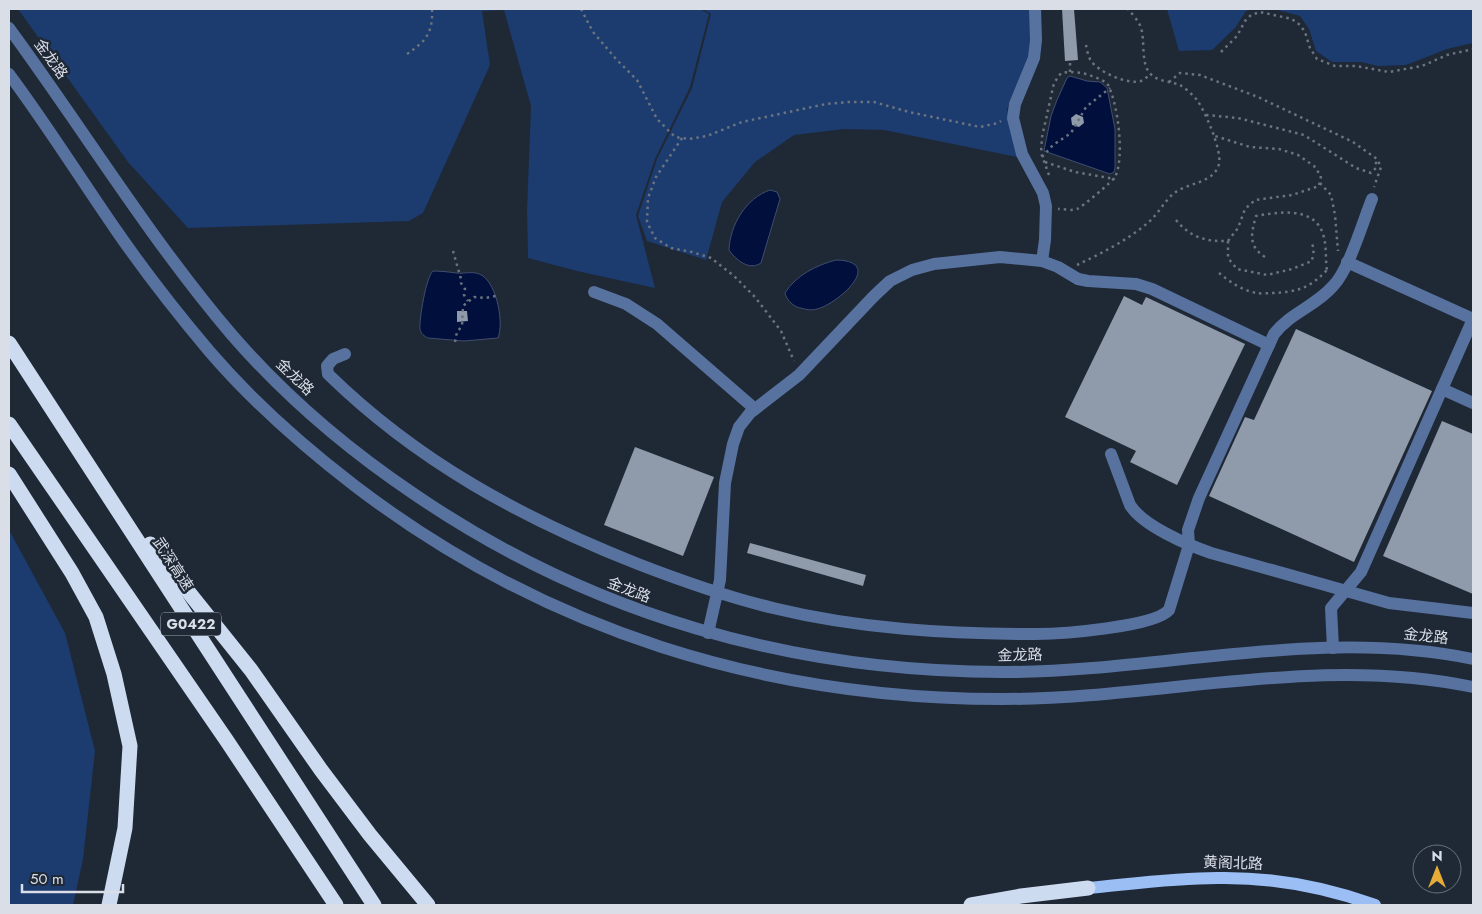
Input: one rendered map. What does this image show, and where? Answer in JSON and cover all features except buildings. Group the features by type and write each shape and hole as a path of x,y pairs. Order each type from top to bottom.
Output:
{"highway":[{"name":"武深高速","path":"9,343 374,905"},
{"name":"G0422","path":"9,424 227,741 336,905"},
{"path":"9,474 72,573 96,617 114,674 130,746 125,828 109,905"},
{"path":"100,483 252,670 321,770 370,835 428,905"},
{"path":"971,905 1021,896 1088,888"}],"main road":[{"name":"黄阁北路","path":"1088,888 1188,878 1247,878 1305,886 1333,892 1375,905"}],"street":[{"path":"1035,9 1036,40 1034,58 1014,104 1013,118 1022,154 1043,193 1046,206 1042,261"},
{"name":"金龙路","path":"9,28 143,219 210,308 262,368 324,426 356,452 396,482 457,523 532,565 613,602 655,617 740,642 828,659 916,669 1031,672 1092,669 1248,652 1333,648 1417,650 1473,659"},
{"path":"9,74 119,235 164,296 213,356 268,413 306,447 408,525 480,568 561,610 656,646 735,669 823,686 915,696 960,698 1094,696 1266,678 1344,675 1415,678 1473,687"},
{"path":"345,354 329,362 327,366 328,374 371,414 440,465 513,509 562,532 664,574 774,608 889,628 1002,634 1083,632 1136,622 1166,613 1169,610 1189,545 1188,530 1199,498 1269,345 1282,323 1315,302 1335,285 1342,259 1372,199"},
{"path":"708,633 718,592 728,461 739,427 755,410 799,375 874,296 890,281 900,275 934,264 979,258 1000,257 1042,261 1088,282 1136,284 1152,289 1269,345"},
{"path":"1333,648 1331,608 1361,572 1473,319 1342,259"},
{"path":"594,292 626,304 657,324 755,410"},
{"path":"1442,389 1473,403"},
{"path":"1111,454 1134,513 1141,519 1189,545 1211,553 1389,603 1473,613"}],"path":[{"path":"407,54 422,44 432,24 432,9"},
{"path":"581,9 593,32 637,80 657,119 674,137 689,139 707,136 742,122 826,104 848,102 874,102 909,112 980,127 998,124 1013,110"},
{"path":"1064,270 1096,256 1129,236 1151,220 1173,194 1182,188 1211,177 1219,164 1218,152 1206,114 1196,99 1181,86 1157,79 1148,71 1141,27 1128,9"},
{"path":"1222,52 1237,36 1245,21 1251,15 1260,12 1292,18 1305,32 1310,48 1317,60 1335,66 1356,66 1389,72 1422,66 1447,55 1473,49"},
{"path":"1086,45 1090,60 1113,76 1134,82 1143,80 1151,74"},
{"path":"1070,63 1070,72"},
{"path":"1051,180 1042,157 1042,137 1054,82 1061,73 1070,72 1096,76 1107,83 1110,88 1118,132 1119,162 1115,178 1077,210 1056,209 1055,202"},
{"path":"1168,82 1180,73 1200,75 1264,100 1353,142 1376,159 1381,167 1372,199"},
{"path":"1042,157 1052,145 1071,133 1086,107 1110,88"},
{"path":"1206,114 1238,118 1304,135 1356,168 1371,173 1376,168 1376,159"},
{"path":"1212,135 1250,147 1279,149 1298,156 1314,166 1321,176 1319,186 1292,195 1255,200 1244,209 1238,228 1228,241 1228,258 1238,269 1267,275 1292,269 1312,261 1314,249 1312,244"},
{"path":"682,138 656,176 648,198 647,222 655,238 671,248 711,258 756,297 781,331 799,375"},
{"path":"1044,161 1075,172 1115,178"},
{"path":"1320,183 1331,195 1336,215 1342,259"},
{"path":"1265,257 1256,251 1252,242 1256,216 1289,212 1301,214 1318,224 1323,234 1327,270"},
{"path":"1176,220 1186,232 1200,238 1214,242 1228,241"},
{"path":"453,251 461,283 465,289 464,295 468,302"},
{"path":"1219,273 1234,284 1257,294 1305,288 1332,267"},
{"path":"455,342 457,332 462,326 463,306 474,297 496,296"}],"shaded area":[{"path":"18,9 700,9 709,14 690,87 655,159 636,215 655,288 528,258 527,210 531,106 504,10 482,11 490,65 423,213 409,221 188,228 128,162"},
{"path":"703,9 1030,9 1029,59 1007,109 1017,157 884,130 844,129 794,135 755,162 722,202 706,260 647,241 638,216 657,159 692,88 711,14"},
{"path":"1167,9 1253,9 1246,11 1235,28 1212,50 1179,51"},
{"path":"1274,9 1473,9 1473,43 1447,49 1406,65 1378,66 1361,62 1332,62 1316,51 1309,29 1300,16"},
{"path":"1070,76 1087,81 1100,82 1107,88 1115,129 1115,168 1114,172 1110,174 1044,151 1051,116 1067,78"},
{"path":"770,190 777,192 780,199 761,263 752,266 747,265 739,261 729,250 732,231 747,206 761,194"},
{"path":"836,260 850,262 857,267 857,275 845,292 826,306 814,310 797,307 790,302 785,293 795,281 814,268"},
{"path":"433,271 476,273 488,281 500,314 498,338 464,341 428,338 423,335 420,329 422,308 428,281"},
{"path":"9,530 65,633 95,751 83,859 73,905 9,905"}]}
